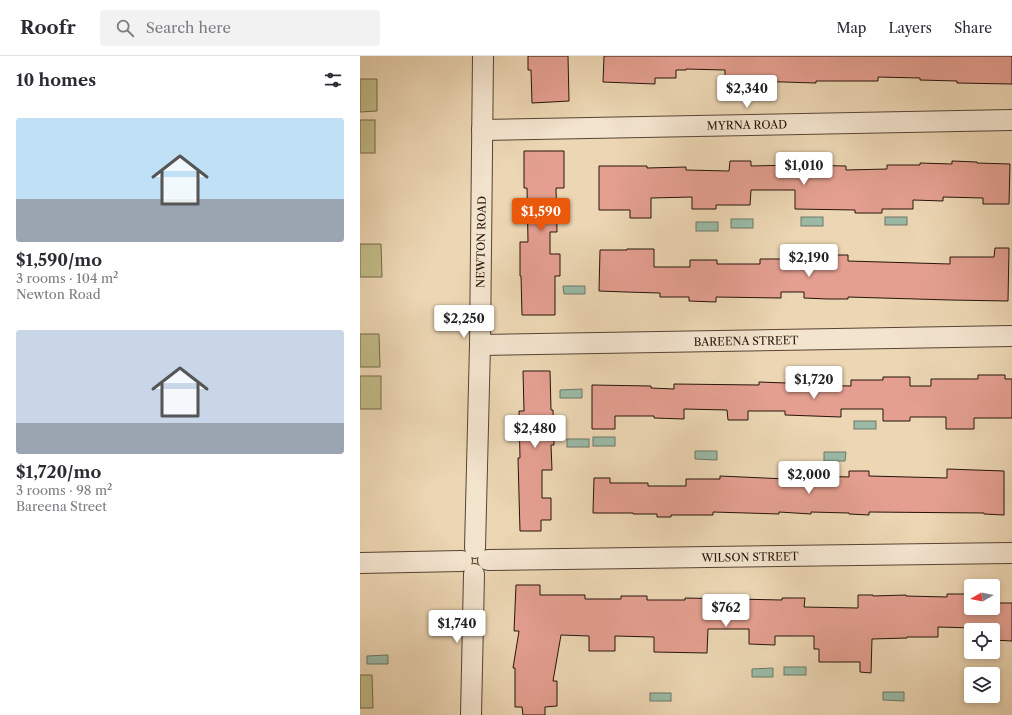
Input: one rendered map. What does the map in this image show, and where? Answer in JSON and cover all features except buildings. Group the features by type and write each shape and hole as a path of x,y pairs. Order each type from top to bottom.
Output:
{"street":[{"name":"NEWTON ROAD","path":"471,715 480,345 483,56"},
{"name":"MYRNA ROAD","path":"482,130 1012,120"},
{"name":"BAREENA STREET","path":"480,345 1012,336"},
{"name":"WILSON STREET","path":"360,563 1012,553"}],"shaded area":[{"path":"360,79 377,79 377,111 360,112"},
{"path":"360,120 375,120 375,153 360,153"},
{"path":"801,217 823,217 823,226 801,226"},
{"path":"885,217 907,217 907,225 885,225"},
{"path":"731,219 753,219 753,228 731,228"},
{"path":"696,222 718,222 718,231 696,231"},
{"path":"360,244 381,244 382,277 360,277"},
{"path":"563,286 585,286 585,294 564,294"},
{"path":"360,334 379,334 380,367 360,367"},
{"path":"360,376 381,376 381,409 360,409"},
{"path":"582,389 582,398 560,398 560,390"},
{"path":"854,421 876,421 876,429 854,429"},
{"path":"593,437 615,437 615,446 593,446"},
{"path":"567,439 589,439 589,447 567,447"},
{"path":"695,451 717,451 717,460 695,459"},
{"path":"824,452 846,452 845,461 824,461"},
{"path":"388,655 388,664 367,664 367,656"},
{"path":"784,667 806,667 806,675 784,675"},
{"path":"773,668 773,677 752,677 752,669"},
{"path":"360,675 372,675 373,708 360,708"},
{"path":"883,692 904,692 904,701 883,700"},
{"path":"650,693 671,693 671,701 650,701"}]}
